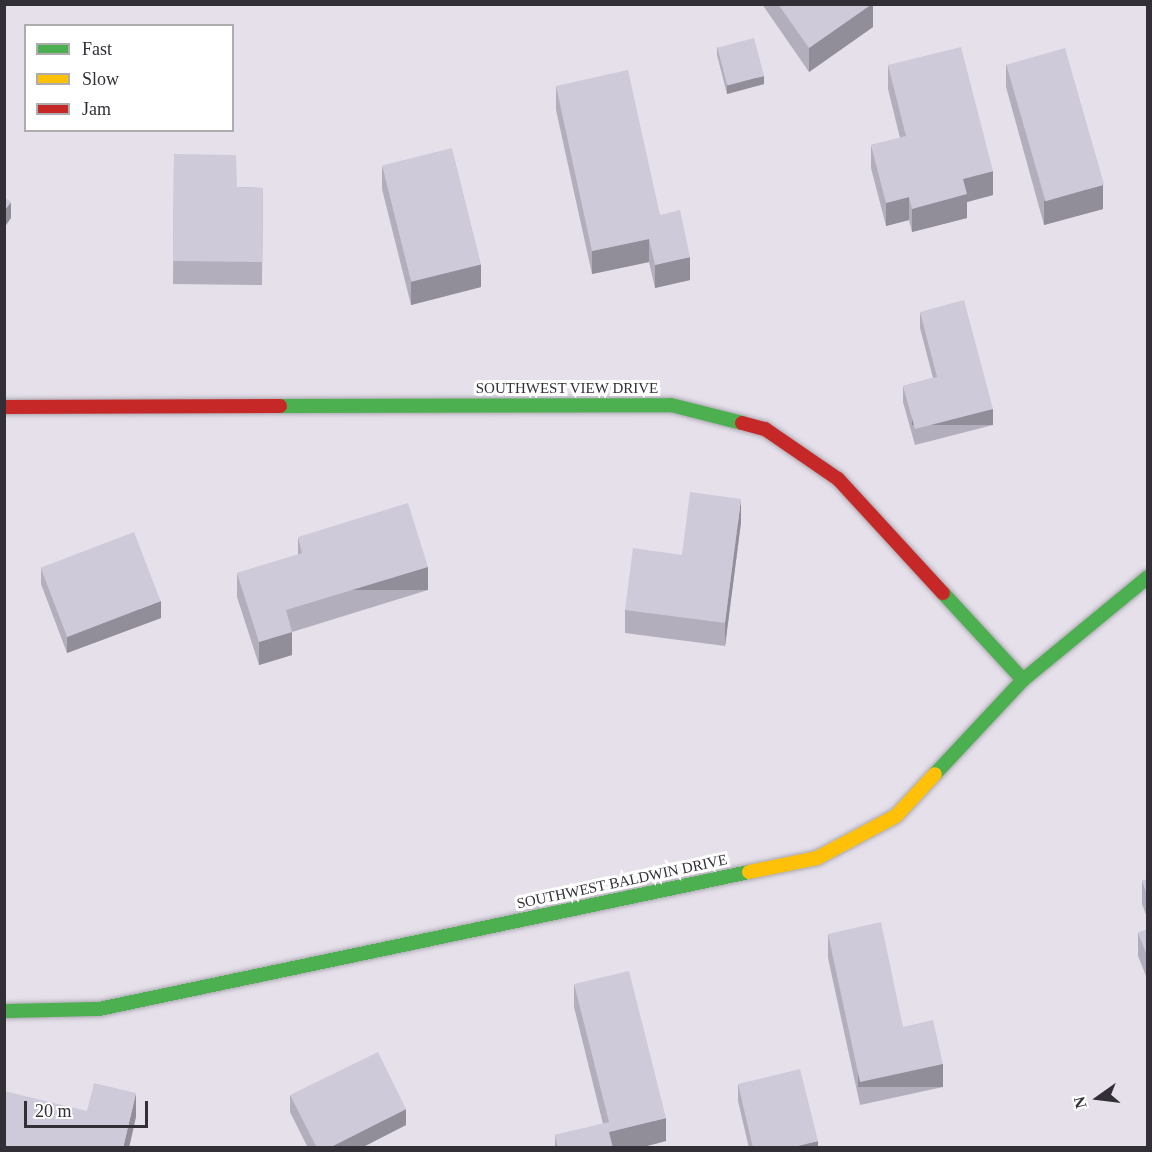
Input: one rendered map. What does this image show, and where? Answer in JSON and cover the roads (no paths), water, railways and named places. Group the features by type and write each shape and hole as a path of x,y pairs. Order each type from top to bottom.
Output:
{"street":[{"name":"SOUTHWEST VIEW DRIVE","path":"4,407 671,405 765,429 838,479 1023,680"},
{"name":"SOUTHWEST BALDWIN DRIVE","path":"4,1011 99,1009 817,858 896,816 1023,680 1148,577"}]}
